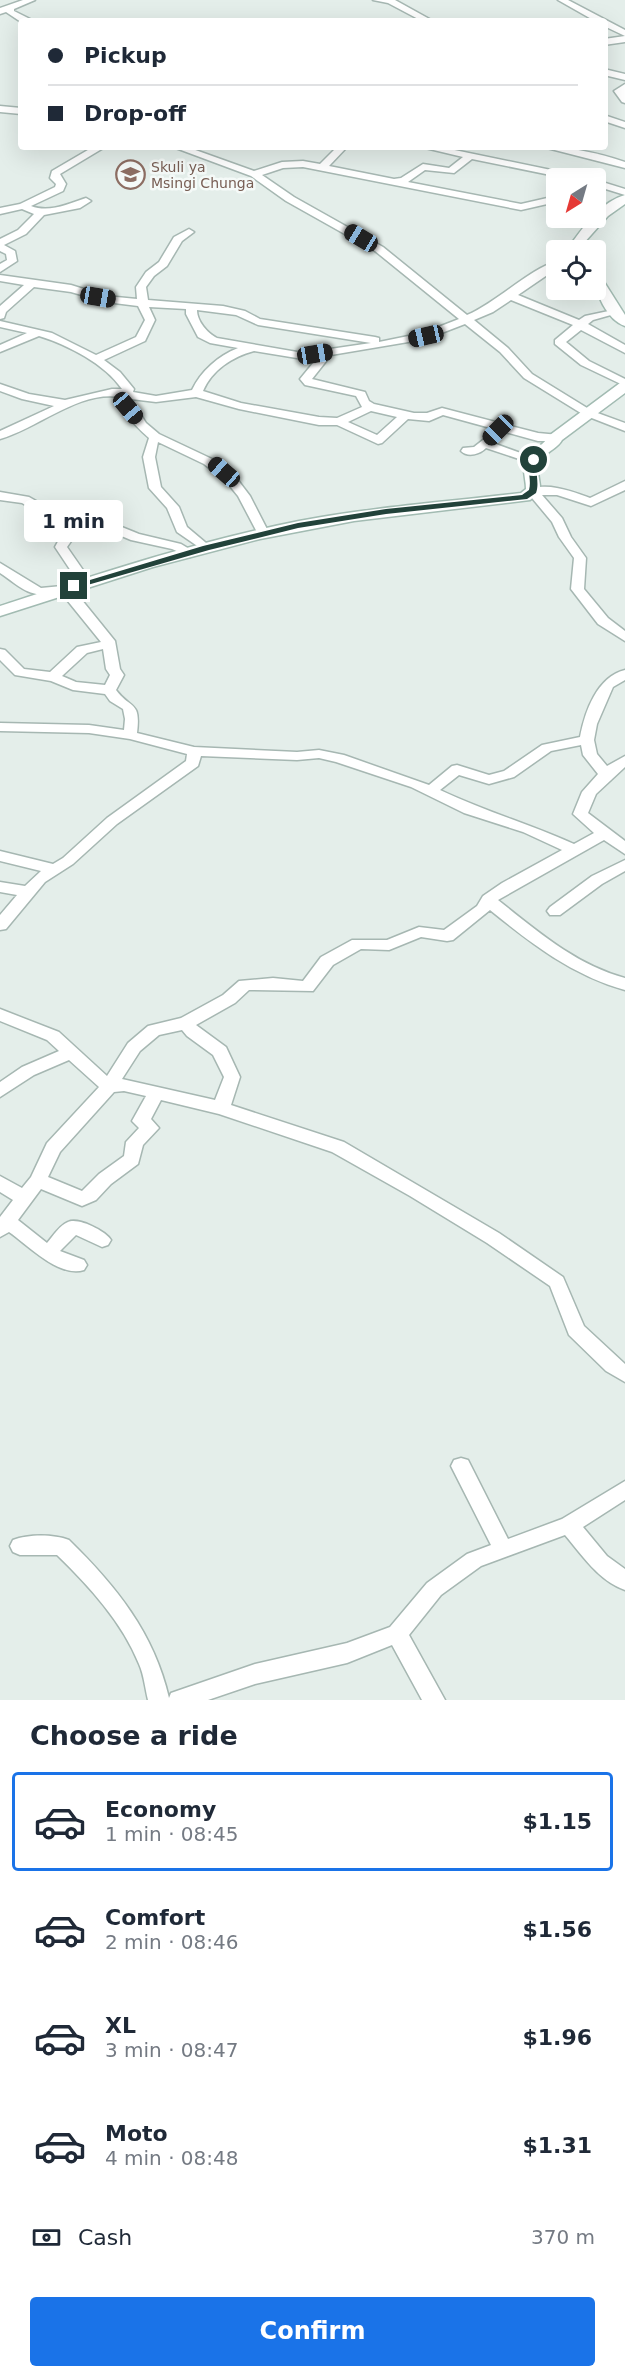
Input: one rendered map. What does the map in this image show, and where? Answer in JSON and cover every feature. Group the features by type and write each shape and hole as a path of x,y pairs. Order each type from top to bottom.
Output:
{"street":[{"path":"0,11 31,0"},
{"path":"378,0 390,1 423,18"},
{"path":"562,0 596,18"},
{"path":"0,3 12,6"},
{"path":"12,6 10,12 19,18"},
{"path":"608,24 625,33"},
{"path":"608,41 625,39"},
{"path":"608,73 625,77"},
{"path":"625,87 618,91 625,100"},
{"path":"0,108 18,111"},
{"path":"608,117 622,111"},
{"path":"608,119 625,125"},
{"path":"0,211 23,206 59,189 62,184 55,178 55,173 95,150"},
{"path":"186,150 254,174 290,200 379,249 504,350 528,376 588,413 625,427"},
{"path":"322,168 339,150"},
{"path":"443,150 546,171"},
{"path":"565,150 593,155 625,165"},
{"path":"394,182 404,180 423,167 452,171 471,155"},
{"path":"254,174 294,164 521,207 546,201"},
{"path":"606,186 625,192"},
{"path":"606,206 625,199"},
{"path":"23,206 40,213 76,206 86,201"},
{"path":"0,269 12,261 11,253 0,245 27,228 40,213"},
{"path":"95,360 141,339 150,320 140,290 147,278 163,264 180,237 189,232"},
{"path":"192,306 191,314 200,327 202,335 213,341 303,356 383,345 426,336 489,310 546,272"},
{"path":"0,278 85,292 98,297 241,312 249,320 379,341 383,345"},
{"path":"0,316 1,311 29,286 29,283"},
{"path":"511,296 550,310 598,333 625,350"},
{"path":"606,297 614,311 625,322"},
{"path":"533,492 535,483 531,468 534,460 554,442 555,438 625,385 585,363 559,342 590,318 614,311"},
{"path":"0,324 54,338 95,360 125,382 128,389 125,395 128,408 156,437 214,464 231,477 250,503 263,533"},
{"path":"0,349 37,333"},
{"path":"196,393 198,385 207,375 232,354 253,349"},
{"path":"328,352 306,379 309,383 355,392 362,397 364,404 370,407 405,416 429,417 442,411 538,437 555,438"},
{"path":"0,387 26,397 65,404"},
{"path":"0,435 49,414 65,404 112,392 156,399 196,393 239,406 301,419 339,422 378,440 405,416"},
{"path":"339,422 370,407"},
{"path":"467,451 477,450 502,426"},
{"path":"156,437 149,447 148,460 155,476 155,488 173,507 181,529 206,548"},
{"path":"484,444 534,460"},
{"path":"0,611 62,590 263,533 370,514 525,497 533,492 558,491 591,502 624,486"},
{"path":"533,492 552,513 580,558 577,589 603,621 625,637"},
{"path":"2,499 25,500 50,514 58,513 86,518 135,537 182,547 190,553"},
{"path":"86,518 65,532 68,537 63,541 61,547 86,583"},
{"path":"0,567 39,592 62,590 72,597 108,644 113,669 117,675 109,690"},
{"path":"54,678 59,670 69,664 82,650 108,644"},
{"path":"0,653 20,672 54,678 73,686 109,690 115,698 129,707 132,719 130,735"},
{"path":"606,774 590,754 587,740 590,724 607,685 625,674"},
{"path":"0,727 89,729 130,735 194,751 297,756 319,754 339,758 416,784 469,810 528,829 573,849"},
{"path":"430,792 457,769 489,780 509,774 546,748 587,740"},
{"path":"0,925 39,879 68,861 112,821 193,763 194,751"},
{"path":"625,760 606,774 589,792 580,814 625,849"},
{"path":"78,1265 47,1254 27,1234 4,1226 38,1180 53,1148 109,1087 134,1047 154,1030 186,1023 197,1018 245,985 273,984 307,987 327,961 358,944 396,944 419,932 447,936 483,909 488,900 507,886 605,833"},
{"path":"0,856 55,869"},
{"path":"555,911 597,880 625,865"},
{"path":"0,887 27,891"},
{"path":"488,900 551,948 608,980 625,984"},
{"path":"0,1015 53,1036 109,1087"},
{"path":"186,1023 193,1032 220,1051 232,1077 221,1108"},
{"path":"0,1091 27,1071 71,1052"},
{"path":"109,1087 124,1085 221,1108 338,1147 493,1238 557,1282 576,1330 613,1366 625,1374"},
{"path":"38,1180 82,1199 90,1195 105,1179 132,1159 135,1142 150,1128 141,1121 156,1094"},
{"path":"0,1183 25,1199"},
{"path":"47,1254 72,1227 87,1231 102,1240"},
{"path":"461,1466 503,1549"},
{"path":"179,1700 255,1674 347,1653 397,1634 434,1588 474,1560 569,1525 625,1489"},
{"path":"569,1525 600,1562 625,1581"},
{"path":"20,1546 62,1546 86,1569 119,1610 150,1664 159,1700"},
{"path":"397,1634 434,1700"}],"place":[{"name":"Skuli ya Msingi Chunga","path":"130,175"}],"route":[{"path":"74,586 206,548 298,526 409,509 525,497 533,492 535,483 531,468 534,460"}]}
